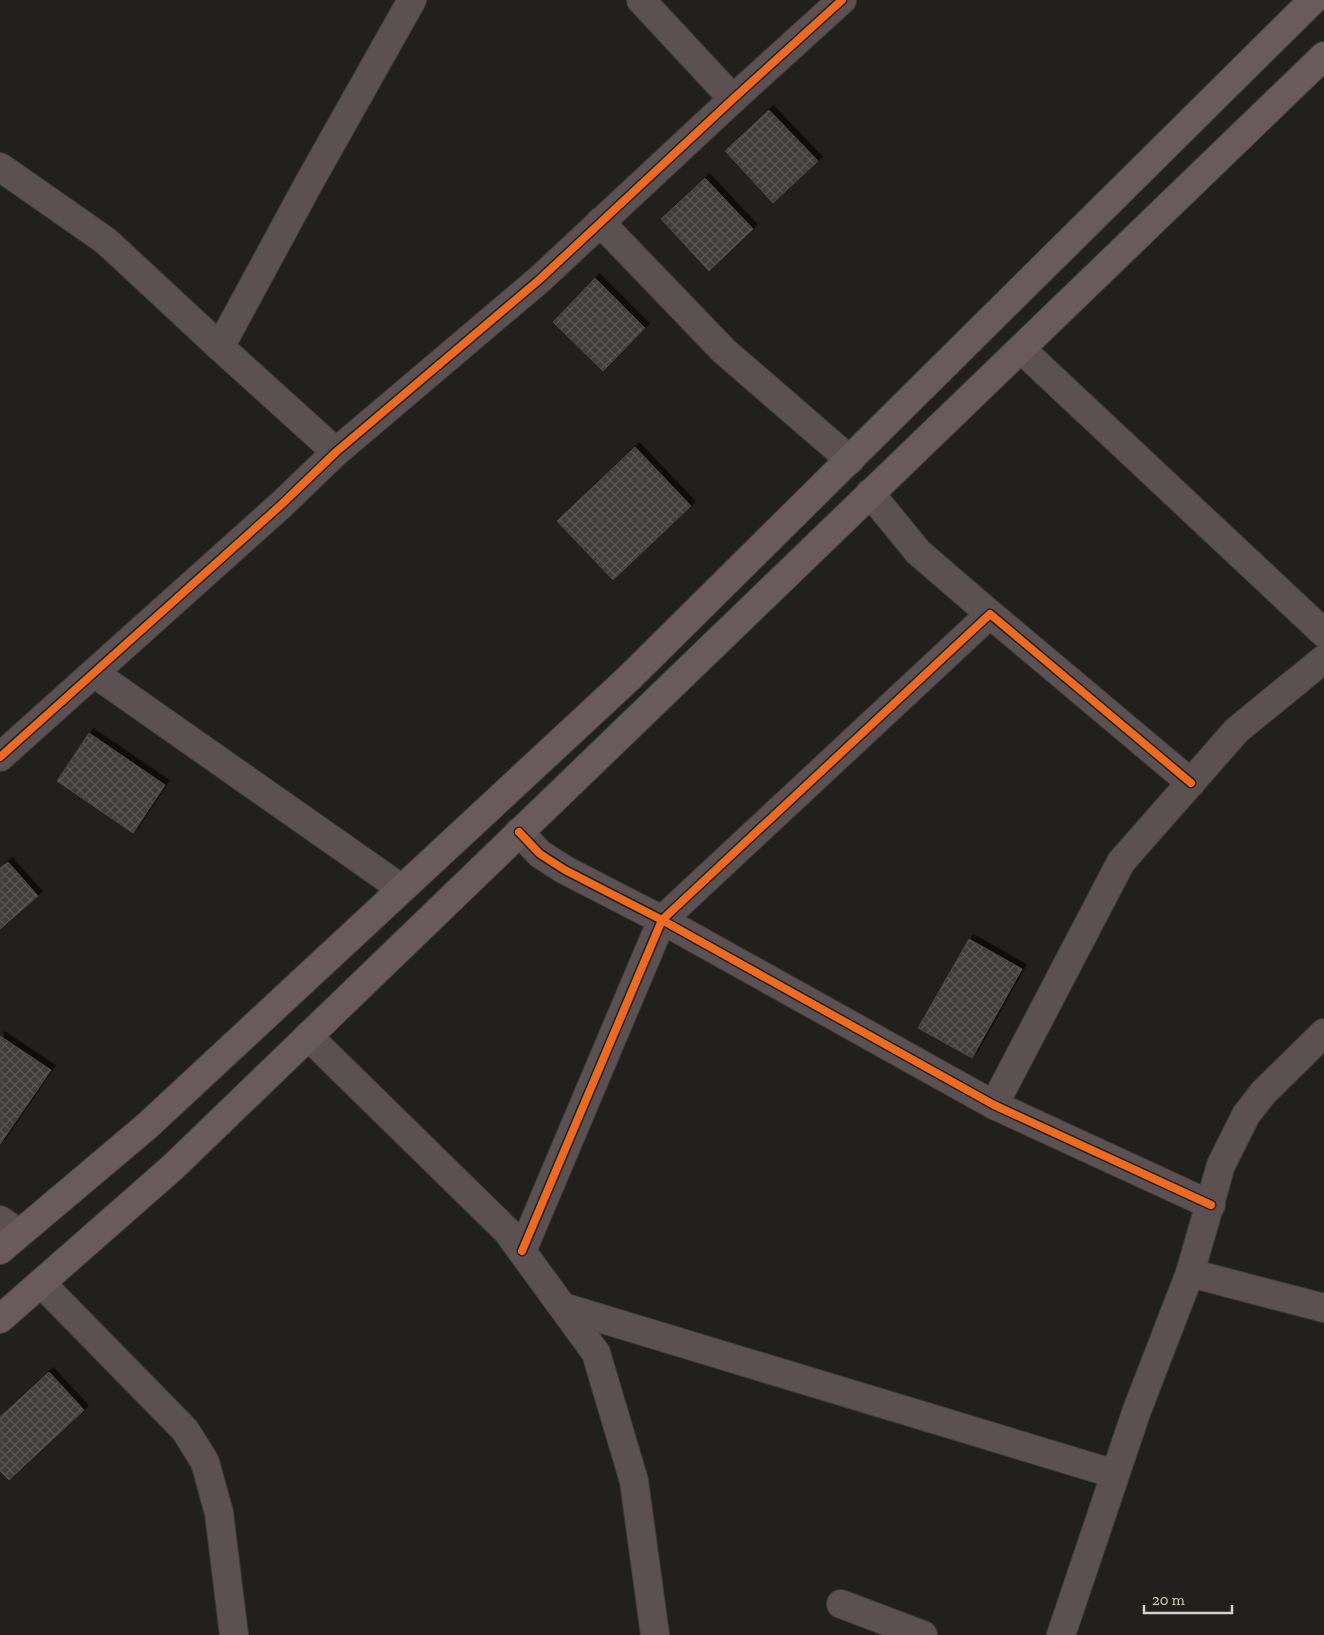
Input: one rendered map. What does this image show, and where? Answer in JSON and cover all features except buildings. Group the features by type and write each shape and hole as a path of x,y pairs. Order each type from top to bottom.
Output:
{"main road":[{"path":"6,1234 146,1126 629,678 1313,0"},
{"path":"0,1319 173,1167 1324,56"}],"street":[{"path":"220,347 310,180 412,0"},
{"path":"641,0 732,99"},
{"path":"0,757 282,504 336,452 540,278 732,99 842,0"},
{"path":"0,167 106,241 336,452"},
{"path":"600,222 724,351 850,460"},
{"path":"1020,349 1324,633"},
{"path":"870,493 918,552 1191,782"},
{"path":"522,1251 662,920 990,614"},
{"path":"994,1105 1121,862 1237,730 1324,659"},
{"path":"94,673 402,889"},
{"path":"519,832 540,854 565,870 662,920 994,1105 1211,1205"},
{"path":"1061,1635 1137,1410 1190,1273 1221,1165 1246,1115 1262,1093 1324,1033"},
{"path":"308,1036 507,1231 596,1353 634,1481 655,1635"},
{"path":"1190,1273 1324,1308"},
{"path":"41,1283 186,1430 205,1462 219,1513 234,1635"},
{"path":"563,1307 1115,1474"},
{"path":"841,1604 923,1635"}],"cycle path":[{"path":"0,757 282,504 336,452 540,279 842,0"},
{"path":"522,1251 662,920 990,614 1191,783"},
{"path":"519,832 540,854 565,870 662,920 994,1105 1211,1205"}]}
